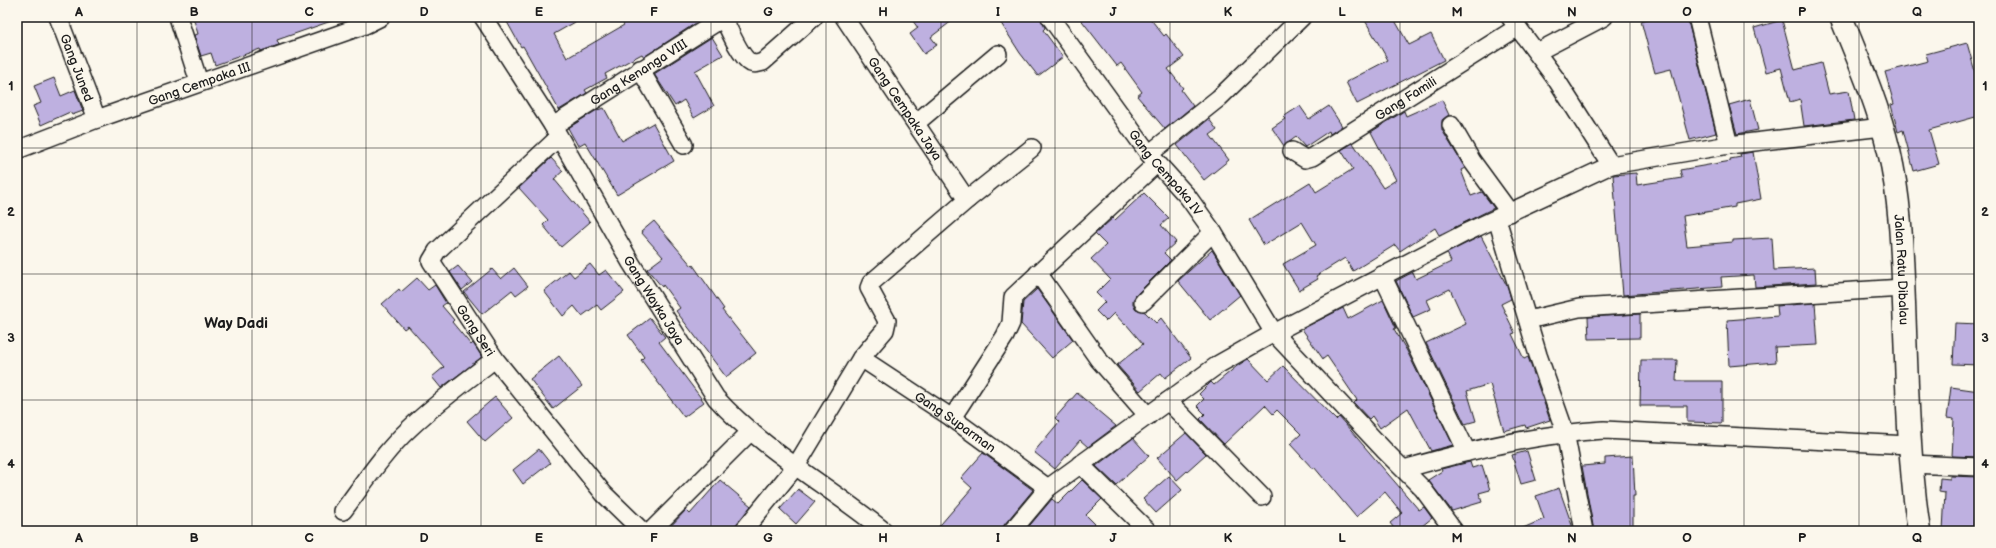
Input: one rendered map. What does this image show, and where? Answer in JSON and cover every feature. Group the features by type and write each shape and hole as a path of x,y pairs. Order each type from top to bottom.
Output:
{"main road":[{"name":"Jalan Ratu Dibalau","path":"1841,17 1874,100 1889,151 1898,208 1903,254 1910,454 1919,531"}],"street":[{"name":"Gang Juned","path":"58,17 97,119"},
{"path":"178,17 199,82"},
{"name":"Gang Cempaka III","path":"17,150 362,21 381,17"},
{"name":"Gang Wayka Jaya","path":"483,17 556,131 632,263 702,379 716,398 728,412 796,466 884,531"},
{"path":"723,17 742,54 752,64 763,62 814,17"},
{"name":"Gang Kenanga VIII","path":"556,131 640,68 723,17"},
{"name":"Gang Cempaka Jaya","path":"844,17 967,200"},
{"name":"Gang Cempaka IV","path":"1050,17 1153,158 1188,198 1213,232 1274,333 1384,450 1423,489 1454,531"},
{"path":"952,418 1005,336 1011,323 1014,297 1153,158 1219,98 1302,17"},
{"path":"1537,52 1604,17"},
{"path":"1697,17 1729,145"},
{"path":"1514,22 1537,52 1612,165"},
{"name":"Gang Famili","path":"1292,150 1305,159 1312,157 1514,22"},
{"path":"916,123 998,54"},
{"path":"640,68 684,145"},
{"path":"1451,125 1504,216 1528,320 1564,432 1584,531"},
{"path":"1012,531 1048,488 1220,364 1382,275 1465,233 1612,165 1729,145 1882,127"},
{"name":"Gang Seri","path":"556,131 431,258 431,263 495,359 604,494 642,531"},
{"path":"743,531 796,466 861,358 885,330 887,321 869,288 870,284 967,200 1032,148"},
{"path":"1143,302 1213,232"},
{"path":"1038,273 1099,360 1148,416"},
{"path":"1382,275 1467,452"},
{"path":"1528,320 1579,308 1903,288"},
{"name":"Gang Suparman","path":"861,358 952,418 1048,488"},
{"path":"343,511 386,454 409,428 440,401 495,359"},
{"path":"1168,401 1262,497"},
{"path":"1404,469 1467,452 1564,432 1604,430 1910,454 1979,467"},
{"path":"651,531 752,431"},
{"path":"1080,464 1148,531"}],"building":[{"path":"193,17 336,17 337,19 277,40 279,45 261,51 260,49 215,65 211,53 201,56 194,35 198,34"},
{"path":"516,17 584,17 554,34 567,58 624,25 619,17 701,17 702,19 644,57 642,54 605,74 607,78 585,90 587,93 559,110 523,46 521,47 507,22"},
{"path":"910,17 957,17 931,37 937,45 924,54 910,34 918,28"},
{"path":"997,17 1040,17 1045,28 1043,30 1063,57 1038,76 1020,53"},
{"path":"1079,17 1149,17 1164,36 1166,34 1184,57 1168,69 1183,88 1181,90 1193,106 1165,129 1137,96 1142,92 1121,63 1117,66"},
{"path":"1363,17 1393,17 1409,45 1431,34 1444,60 1357,104 1346,82 1388,60"},
{"path":"1654,17 1687,17 1716,133 1690,140 1671,69 1655,73 1641,21"},
{"path":"1782,20 1795,70 1821,63 1829,94 1849,91 1854,120 1804,126 1800,99 1790,102 1781,68 1766,72 1754,28"},
{"path":"712,37 723,55 695,71 714,106 694,118 684,100 675,106 654,74"},
{"path":"1967,43 1977,79 1974,80 1979,99 1979,116 1929,130 1939,164 1914,171 1903,130 1898,132 1891,105 1894,104 1885,72 1928,61 1926,54"},
{"path":"54,78 61,96 75,90 83,111 72,115 70,112 41,125 33,106 41,103 34,86"},
{"path":"1750,99 1758,130 1737,134 1729,105"},
{"path":"1442,100 1449,115 1442,120 1442,130 1465,168 1461,170 1471,196 1482,192 1494,208 1439,235 1435,228 1400,251 1395,245 1353,271 1345,258 1316,276 1318,279 1299,290 1283,264 1316,245 1302,222 1264,245 1249,220 1310,182 1316,192 1353,169 1341,150 1353,143 1383,188 1396,180 1371,132 1404,111 1406,116"},
{"path":"1300,106 1309,119 1329,106 1342,126 1330,134 1329,131 1305,147 1296,137 1284,146 1272,128 1285,119 1283,117"},
{"path":"604,108 622,141 653,123 674,161 617,195 585,142 578,146 568,128 597,110"},
{"path":"1209,119 1217,130 1210,135 1229,160 1204,180 1177,145"},
{"path":"1753,152 1761,199 1735,204 1735,207 1683,216 1687,246 1733,242 1733,240 1772,238 1774,270 1815,268 1816,283 1755,287 1754,275 1721,277 1722,287 1623,295 1613,175 1636,173 1637,185 1682,178 1680,170 1731,161 1730,159 1741,157 1740,154"},
{"path":"551,158 563,171 554,179 590,222 561,247 543,225 548,220 519,188"},
{"path":"1144,193 1169,218 1161,225 1176,242 1164,253 1171,260 1136,295 1133,300 1133,305 1136,309 1145,312 1156,323 1161,318 1191,358 1165,378 1161,373 1140,391 1117,365 1143,344 1126,324 1125,325 1114,313 1106,321 1096,311 1105,302 1096,293 1110,279 1091,259 1106,245 1095,234 1113,218 1115,220"},
{"path":"654,221 692,266 693,265 724,309 722,310 756,353 726,377 676,311 680,308 663,285 662,287 647,269 663,257 641,232"},
{"path":"1481,236 1508,288 1511,299 1501,304 1515,333 1512,334 1524,359 1528,357 1550,420 1526,428 1525,425 1504,431 1490,384 1467,391 1476,421 1465,424 1426,343 1466,324 1450,289 1427,300 1431,309 1413,317 1396,281 1413,272 1416,279 1451,262 1447,253"},
{"path":"1212,250 1240,295 1210,320 1178,281"},
{"path":"590,264 599,275 606,270 624,292 601,310 597,305 582,316 574,306 563,316 544,291 569,271 574,277"},
{"path":"458,266 472,282 462,290 450,272"},
{"path":"514,268 528,286 516,295 512,290 482,314 464,292 492,269 501,279"},
{"path":"417,278 428,290 435,285 446,303 442,306 454,320 452,322 471,345 473,343 482,357 441,388 432,377 444,367 408,326 404,329 382,304 399,289 401,292"},
{"path":"1037,289 1073,340 1052,358 1021,324 1023,302"},
{"path":"1383,300 1396,328 1394,329 1407,351 1453,445 1431,451 1408,408 1380,428 1372,416 1369,419 1354,403 1357,400 1327,356 1323,359 1302,329 1343,308 1348,319"},
{"path":"1815,303 1818,345 1775,347 1776,362 1729,366 1727,320 1778,316 1777,306"},
{"path":"1640,314 1640,338 1589,339 1588,317"},
{"path":"650,318 665,337 659,342 704,402 684,417 641,360 644,357 628,335"},
{"path":"1955,323 1979,324 1979,365 1953,364"},
{"path":"559,356 582,386 553,409 530,379"},
{"path":"1248,359 1268,380 1283,366 1336,420 1339,417 1419,510 1424,507 1432,518 1416,531 1396,531 1390,523 1402,513 1385,492 1356,517 1314,467 1313,469 1290,444 1301,434 1277,410 1273,414 1265,405 1224,444 1200,419 1205,414 1197,406 1204,399 1199,394 1211,382 1214,385"},
{"path":"1641,360 1677,360 1676,381 1722,381 1722,423 1687,422 1687,406 1640,406"},
{"path":"1951,387 1979,391 1979,457 1952,456 1954,419 1947,418"},
{"path":"1077,393 1116,426 1088,447 1080,440 1055,469 1034,452 1059,422 1055,418"},
{"path":"495,397 513,418 485,442 467,421"},
{"path":"1186,433 1206,454 1177,480 1157,458"},
{"path":"1133,438 1149,456 1116,485 1096,466"},
{"path":"539,449 550,463 523,484 513,470"},
{"path":"1527,451 1536,480 1521,484 1512,455"},
{"path":"983,453 1033,490 1004,525 1002,531 935,531 972,488 961,478"},
{"path":"1633,456 1635,496 1633,496 1633,531 1594,531 1582,466 1605,464 1605,458"},
{"path":"1470,462 1472,468 1482,465 1490,490 1479,493 1482,502 1452,511 1428,480 1442,471 1441,469"},
{"path":"1169,476 1182,490 1156,513 1143,499"},
{"path":"1950,476 1978,477 1973,531 1943,531 1945,493 1939,492 1940,478 1950,479"},
{"path":"720,480 751,506 732,531 666,531 686,510 690,514"},
{"path":"1082,480 1102,499 1086,515 1102,531 1025,531 1052,499 1058,504"},
{"path":"1559,488 1574,531 1516,531 1544,519 1536,496"},
{"path":"798,489 815,502 796,524 780,509"}],"district":[{"name":"Way Dadi","path":"236,323"}]}
